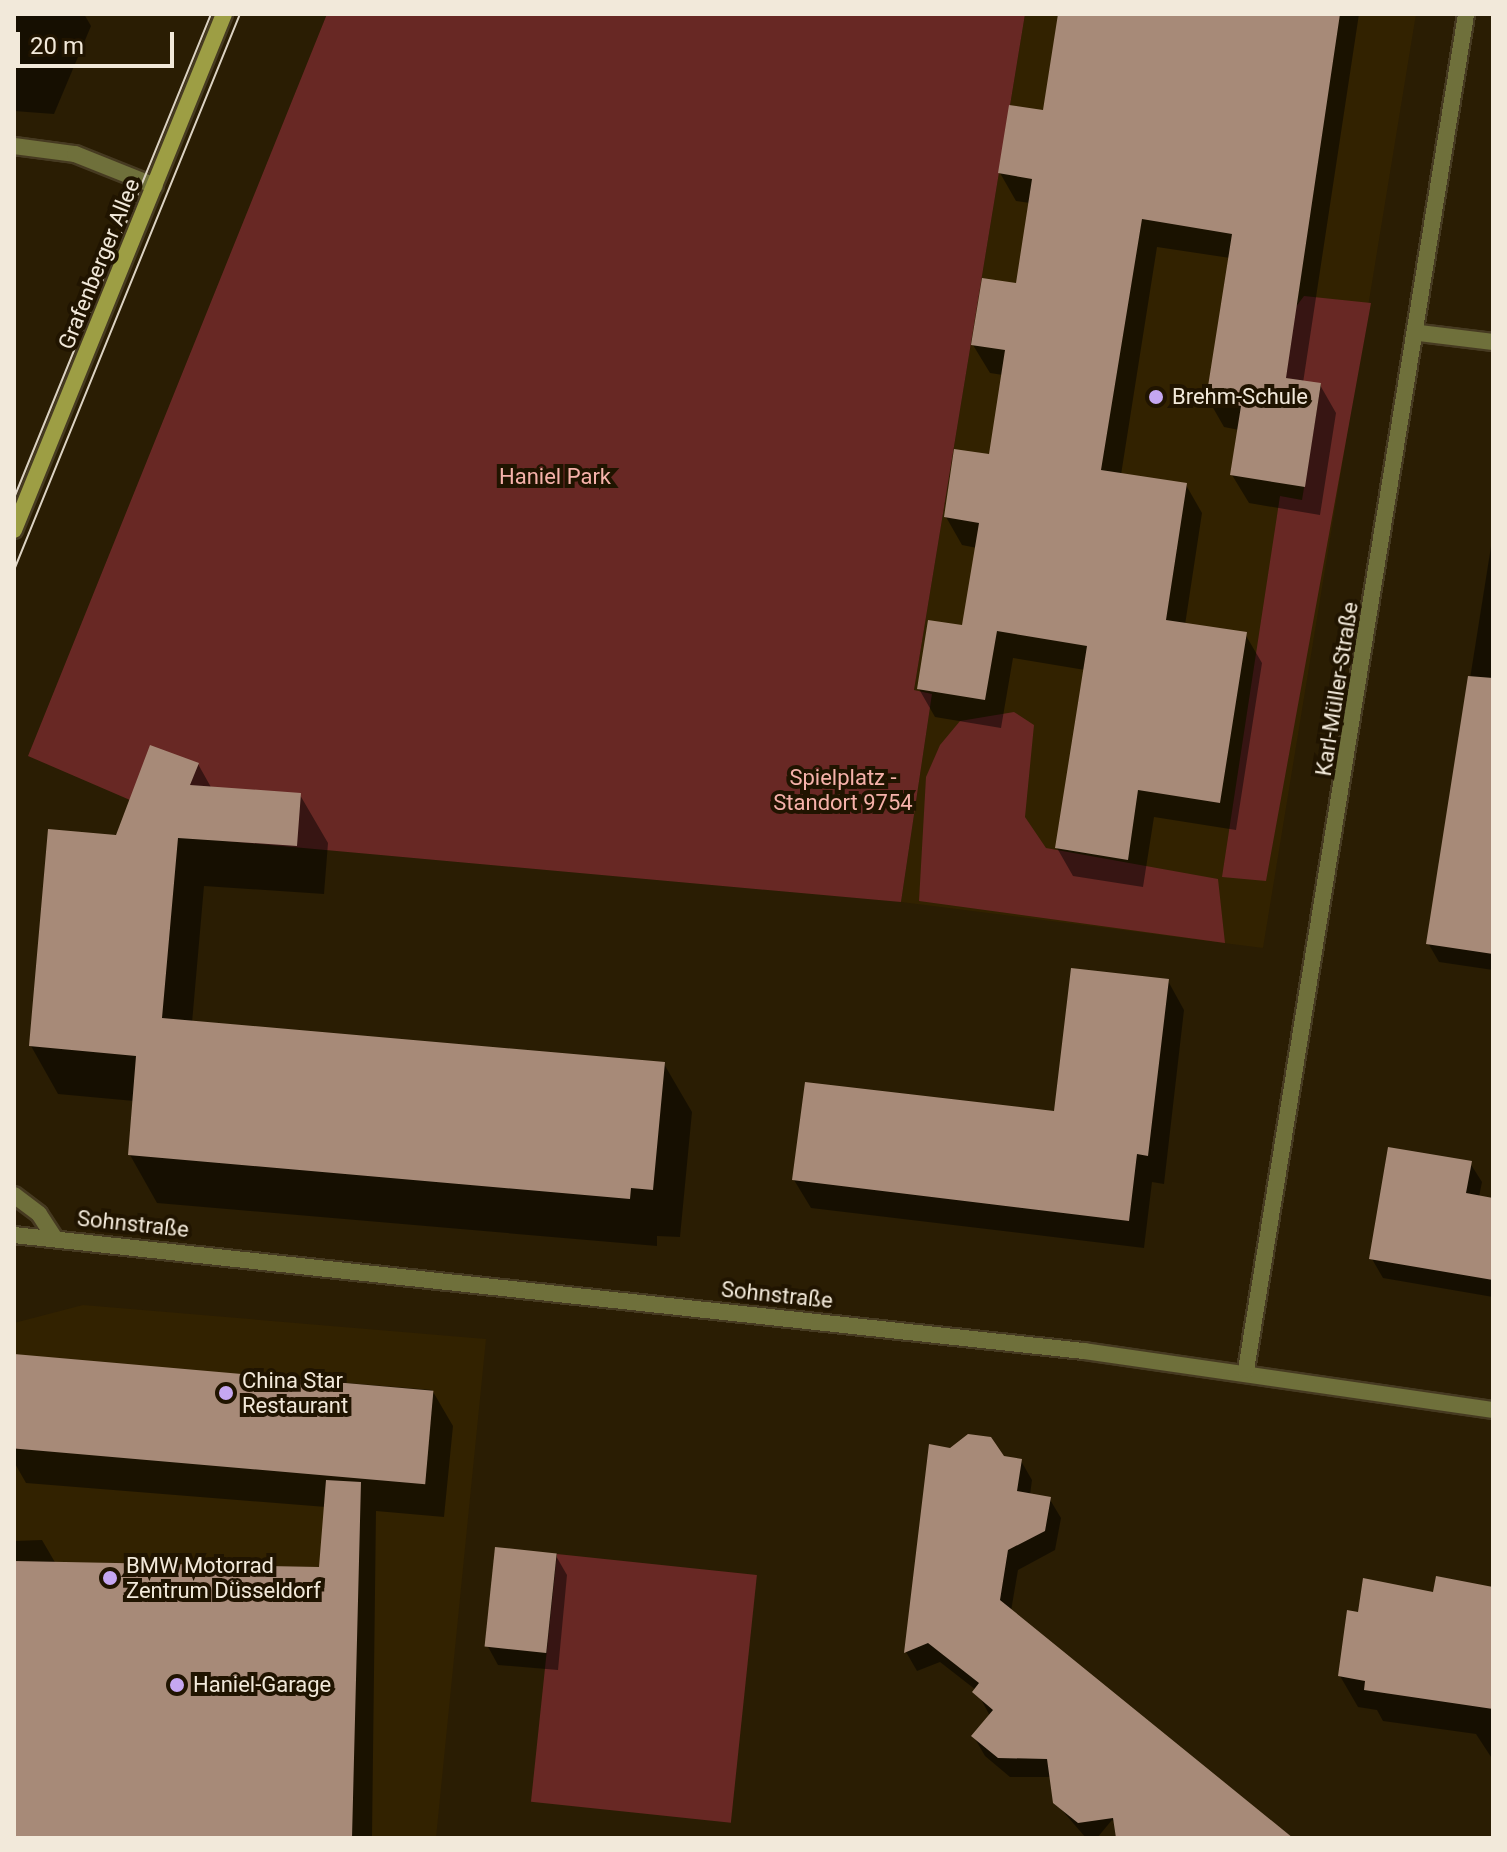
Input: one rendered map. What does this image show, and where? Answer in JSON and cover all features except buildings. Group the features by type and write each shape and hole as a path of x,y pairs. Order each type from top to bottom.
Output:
{"main road":[{"name":"Grafenberger Allee","path":"14,530 224,14"}],"street":[{"name":"Karl-Müller-Straße","path":"1246,1370 1419,333 1466,14"},
{"path":"14,146 75,154 155,186"},
{"path":"1419,333 1493,342"},
{"name":"Sohnstraße","path":"14,1195 39,1214 54,1237"},
{"name":"Sohnstraße","path":"14,1244 22,1236 54,1237 1246,1370 1493,1410"}],"shaded area":[{"name":"Brehm-Schule","path":"1025,14 1416,14 1263,948 901,902 932,694 914,690"},
{"path":"83,1305 486,1339 436,1838 14,1838 14,1323"}],"green space":[{"name":"Haniel Park","path":"327,14 1025,14 914,690 932,694 901,902 225,841 28,756"},
{"path":"1304,296 1371,303 1266,881 1222,877 1280,496 1302,500 1321,384 1285,378 1295,308"},
{"path":"1014,712 1034,725 1025,817 1046,848 1218,879 1225,943 919,901 926,777 940,745 960,721"},
{"path":"557,1554 757,1575 731,1823 531,1802"}],"tram line":[{"path":"14,498 211,14"},
{"path":"14,570 240,14"}],"place":[{"name":"Brehm-Schule","path":"1156,397"},
{"name":"China Star Restaurant","path":"226,1393"},
{"name":"BMW Motorrad Zentrum Düsseldorf","path":"110,1578"},
{"name":"Haniel-Garage","path":"177,1685"}],"park label":[{"name":"Spielplatz - Standort 9754","path":"843,790"}]}
